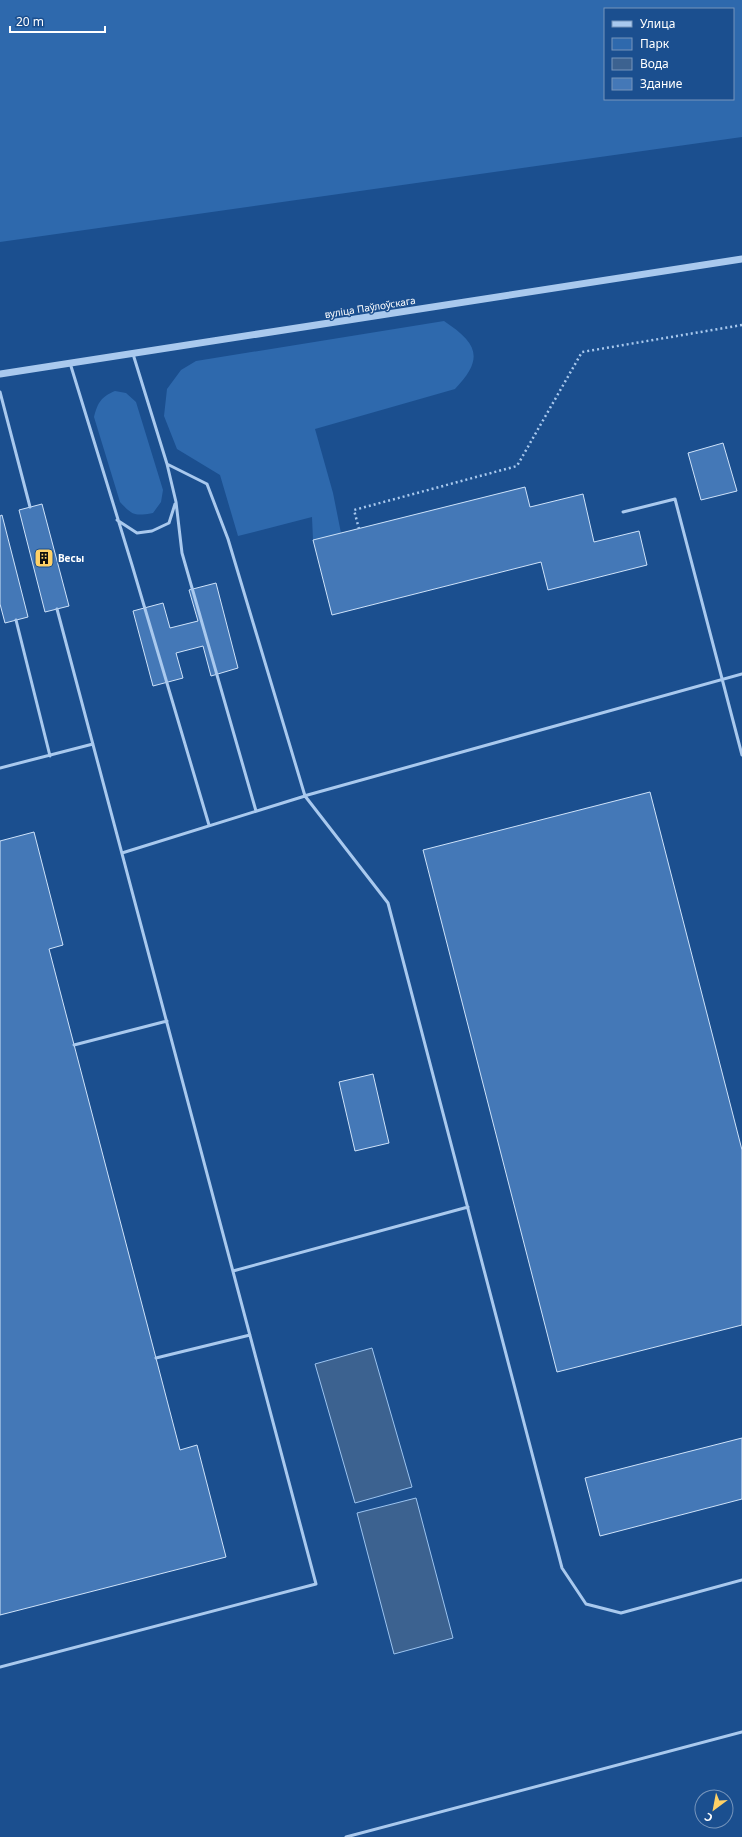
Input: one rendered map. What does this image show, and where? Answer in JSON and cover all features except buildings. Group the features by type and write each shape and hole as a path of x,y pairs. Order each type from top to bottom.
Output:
{"street":[{"name":"вуліца Паўлоўскага","path":"0,374 742,259"}],"lane":[{"path":"133,354 167,464 176,502 182,553 255,812"},
{"path":"70,363 209,825"},
{"path":"0,392 30,507"},
{"path":"167,464 207,484 228,539 305,796 388,903 562,1568 586,1604 621,1613 742,1580"},
{"path":"623,512 675,499 742,755"},
{"path":"117,520 137,533 152,531 170,523 176,502"},
{"path":"0,1667 316,1584 57,609"},
{"path":"16,620 50,756"},
{"path":"122,853 305,796 742,674"},
{"path":"0,768 93,744"},
{"path":"74,1045 167,1021"},
{"path":"233,1271 468,1208"},
{"path":"156,1358 250,1335"},
{"path":"346,1837 742,1732"}],"path":[{"path":"359,529 354,510 517,466 582,352 742,325"}],"green space":[{"path":"0,0 742,0 742,137 0,242"},
{"path":"444,321 464,337 470,344 473,352 471,368 455,389 315,429 333,493 341,533 313,540 312,517 238,536 220,475 177,449 164,416 167,389 181,370 196,361"},
{"path":"115,391 126,393 136,402 163,490 161,502 153,513 142,515 135,514 128,510 120,502 94,417 97,407 103,398"}],"water":[{"path":"372,1348 412,1487 355,1503 315,1364"},
{"path":"416,1498 453,1638 394,1654 357,1513"}],"place":[{"name":"Весы","path":"44,558"}]}
